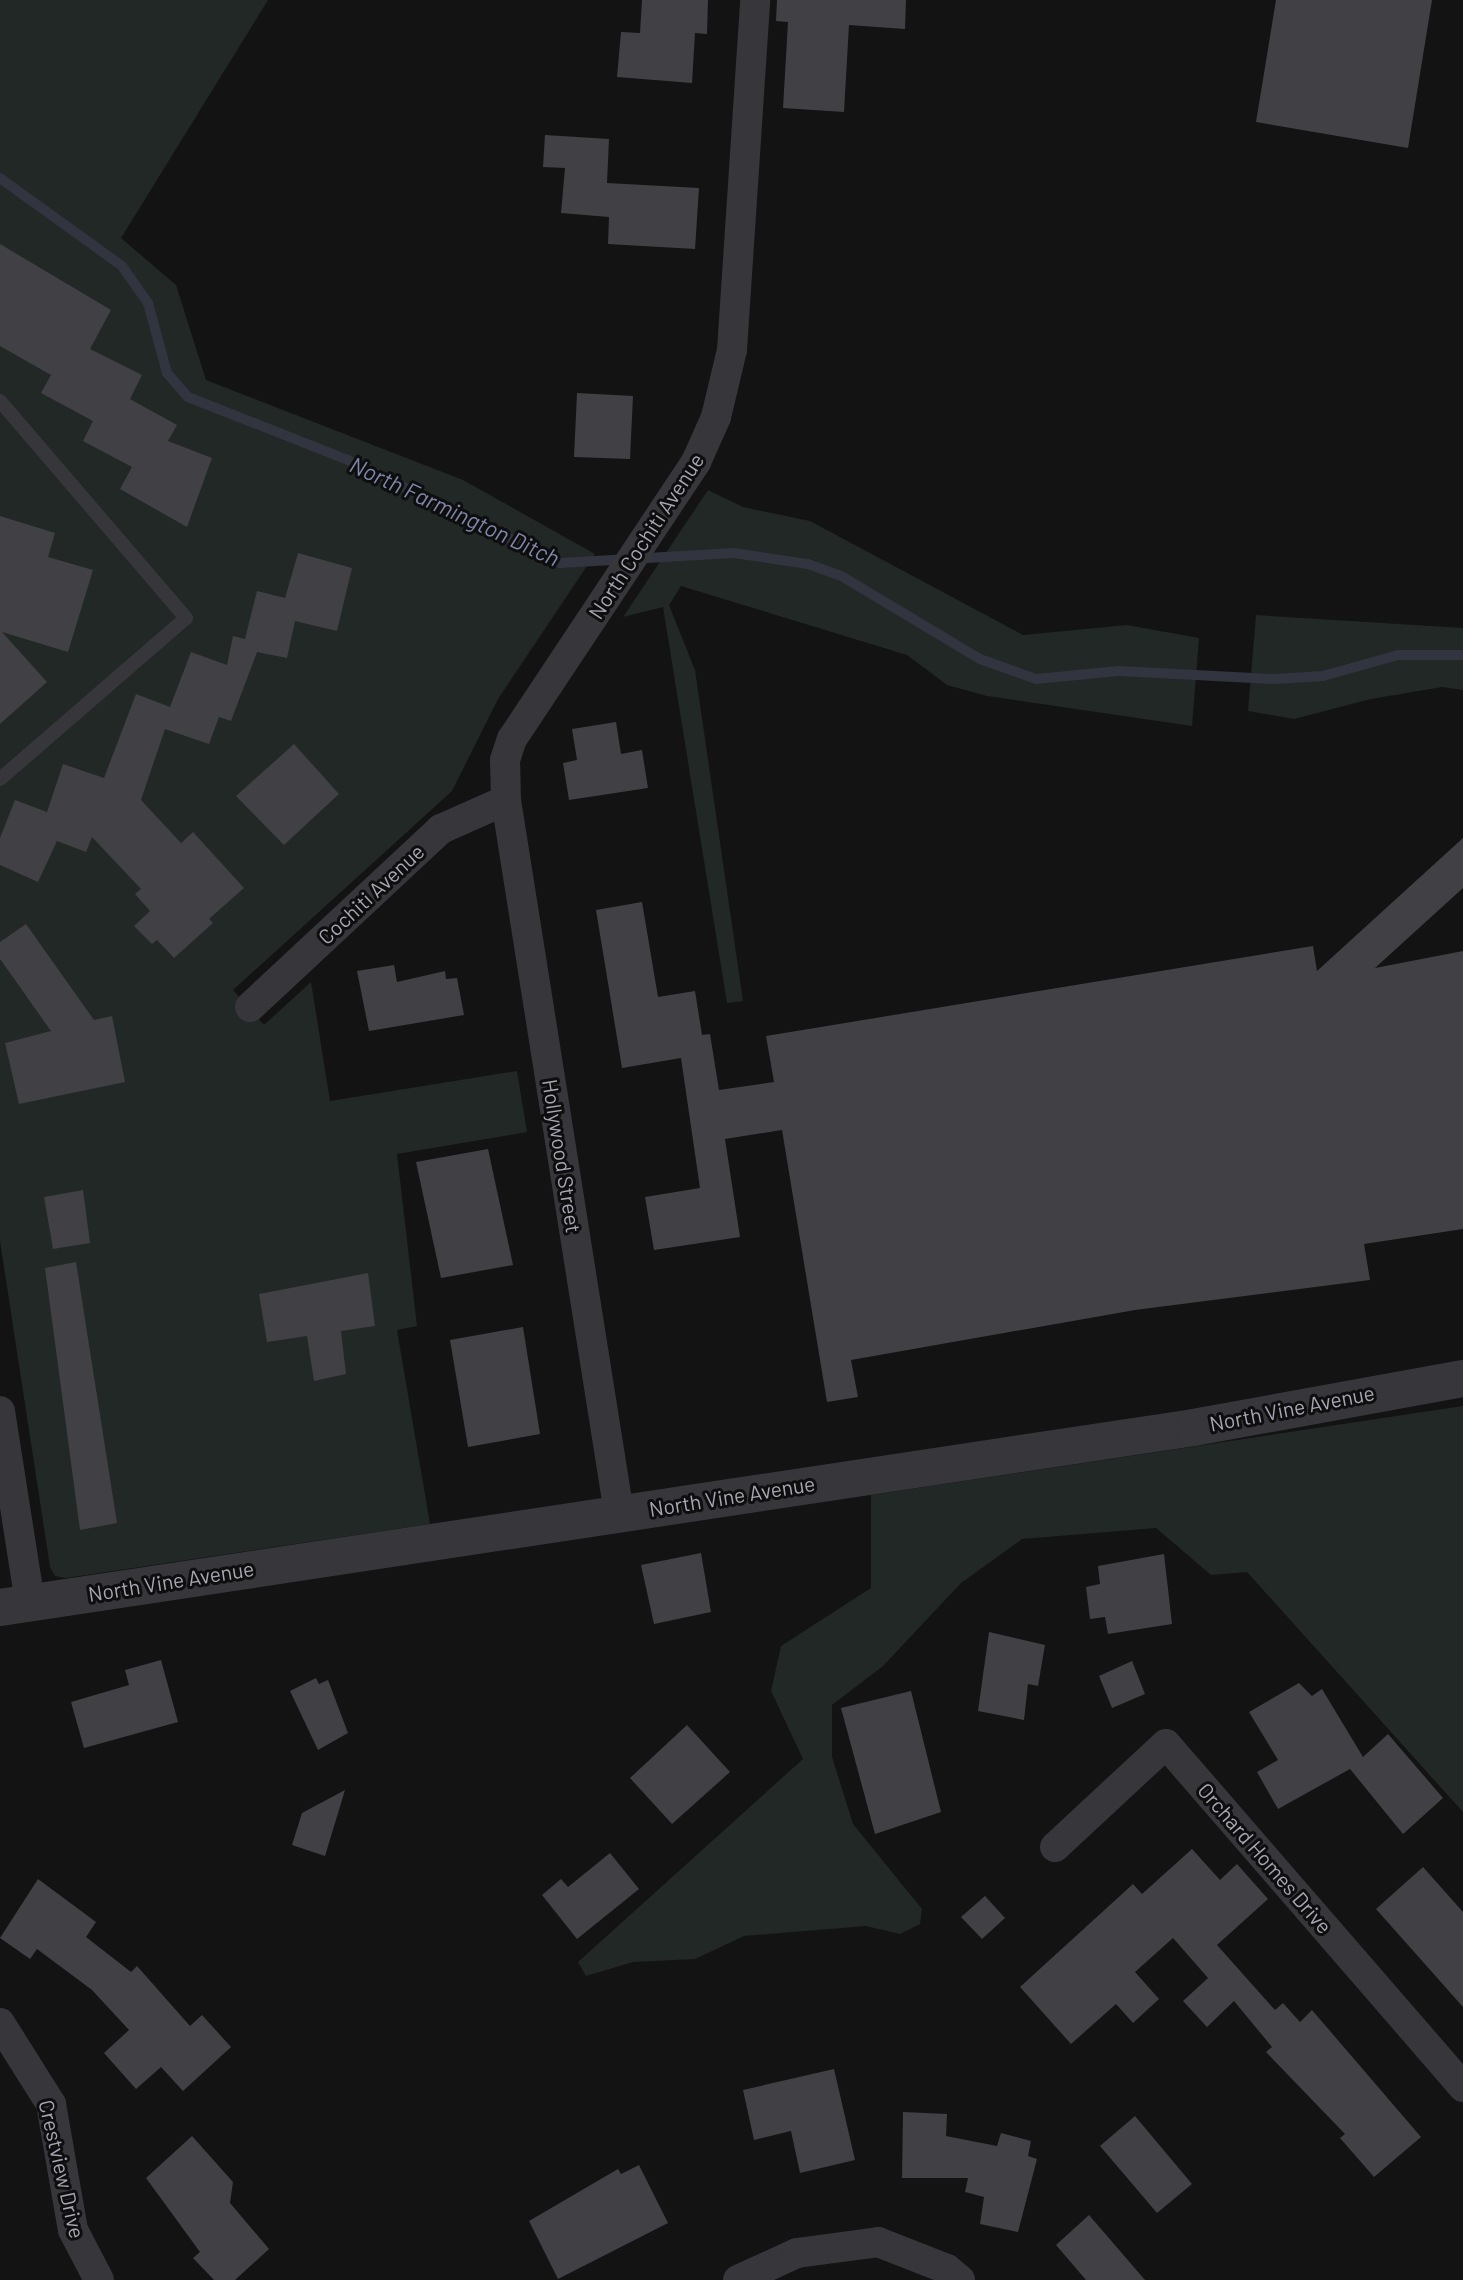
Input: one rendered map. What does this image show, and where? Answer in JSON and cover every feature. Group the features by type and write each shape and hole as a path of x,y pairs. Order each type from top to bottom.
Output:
{"street":[{"name":"North Cochiti Avenue","path":"506,800 512,739 662,516 716,417 732,349 755,0"},
{"name":"Cochiti Avenue","path":"250,1007 441,829 506,800"},
{"name":"Hollywood Street","path":"506,800 619,1513"},
{"name":"North Vine Avenue","path":"15,1605 1193,1427 1463,1378"},
{"path":"0,1410 15,1605"},
{"name":"Orchard Homes Drive","path":"1055,1847 1166,1744 1463,2087"},
{"name":"Crestview Drive","path":"0,2023 51,2104 73,2230 99,2280"},
{"path":"738,2280 797,2253 878,2242 947,2269 961,2280"}],"lane":[{"path":"0,401 186,618 0,779"}],"shaded area":[{"path":"0,0 268,0 121,238 176,285 206,380 463,480 595,554 498,699 452,791 233,990 264,1025 311,982 330,1101 517,1071 527,1132 397,1154 417,1326 397,1330 430,1524 66,1578 55,1576 50,1567 0,1241"},
{"path":"708,490 743,507 810,521 1023,635 1127,625 1199,638 1192,726 987,696 947,685 907,655 681,586 669,605 695,670 743,1001 727,1003 663,607 623,617"},
{"path":"1256,615 1463,628 1463,690 1442,687 1371,699 1294,719 1248,711"},
{"path":"1463,1406 1463,1812 1247,1572 1211,1575 1156,1528 1022,1539 961,1583 883,1666 832,1705 832,1757 853,1824 922,1909 920,1924 900,1934 866,1926 744,1936 695,1959 633,1962 586,1976 578,1962 803,1759 771,1691 781,1646 871,1588 871,1495"}],"building":[{"path":"642,0 708,0 707,34 695,33 692,83 617,77 621,32 640,33"},
{"path":"777,0 906,0 905,29 849,25 844,112 783,108 788,22 776,21"},
{"path":"1276,0 1432,0 1408,148 1256,122"},
{"path":"545,135 609,139 607,183 699,188 695,249 608,244 609,217 561,213 565,168 543,167"},
{"path":"0,244 111,310 90,349 142,375 130,399 177,425 168,441 212,458 187,527 120,489 132,467 83,441 93,421 41,393 51,375 0,346"},
{"path":"577,393 633,396 630,459 574,457"},
{"path":"0,516 55,533 48,557 93,570 68,652 2,632 47,682 0,724"},
{"path":"298,553 352,568 337,631 295,621 287,658 257,652 231,721 219,717 209,744 165,729 141,800 181,843 193,832 244,888 209,919 213,923 174,958 157,940 152,944 134,926 150,911 135,894 141,889 92,837 86,852 57,841 38,882 0,865 0,838 15,800 47,812 63,764 104,778 136,694 170,707 191,652 227,665 233,636 245,639 257,591 285,598"},
{"path":"616,722 621,754 642,750 648,788 569,800 563,763 577,760 572,729"},
{"path":"294,744 339,794 284,845 236,796"},
{"path":"1463,838 1463,888 1375,968 1463,951 1463,1229 1364,1244 1370,1280 1135,1310 851,1360 858,1397 827,1402 782,1130 725,1139 740,1237 654,1250 645,1197 700,1188 681,1058 622,1068 596,910 642,902 658,997 695,991 702,1035 710,1034 719,1090 774,1082 766,1036 1313,946 1317,971"},
{"path":"26,924 94,1020 112,1016 125,1082 19,1104 5,1043 51,1031 0,959 0,942"},
{"path":"394,965 397,982 445,971 446,979 457,978 464,1015 369,1031 357,971"},
{"path":"488,1149 513,1265 441,1278 416,1162"},
{"path":"83,1190 90,1243 53,1249 44,1197"},
{"path":"76,1262 117,1523 80,1530 45,1268"},
{"path":"368,1273 375,1326 341,1331 346,1374 314,1381 307,1336 267,1342 259,1294"},
{"path":"523,1327 540,1434 468,1447 450,1340"},
{"path":"701,1553 711,1612 654,1624 641,1565"},
{"path":"1164,1554 1172,1624 1108,1634 1105,1617 1090,1619 1086,1587 1100,1584 1098,1566"},
{"path":"989,1632 1045,1645 1038,1686 1028,1684 1024,1720 978,1711"},
{"path":"161,1660 178,1722 84,1748 71,1702 129,1685 125,1670"},
{"path":"1132,1661 1145,1694 1112,1708 1099,1676"},
{"path":"316,1678 319,1684 328,1680 348,1733 318,1750 290,1691"},
{"path":"1299,1683 1312,1696 1322,1689 1363,1757 1388,1734 1443,1798 1403,1834 1350,1769 1278,1809 1257,1772 1278,1760 1249,1712"},
{"path":"911,1691 941,1812 875,1834 841,1708"},
{"path":"687,1725 730,1772 672,1824 630,1778"},
{"path":"345,1790 325,1856 292,1845 302,1813"},
{"path":"1192,1849 1220,1880 1237,1864 1268,1899 1217,1945 1275,2010 1283,2003 1300,2022 1312,2010 1421,2137 1374,2177 1340,2138 1345,2134 1266,2052 1272,2047 1234,2001 1207,2027 1183,2001 1208,1978 1173,1938 1135,1972 1159,1999 1133,2023 1116,2004 1071,2044 1020,1987 1133,1884 1142,1894"},
{"path":"610,1853 639,1889 577,1939 542,1895 561,1879 568,1887"},
{"path":"1423,1867 1463,1912 1463,2007 1376,1909"},
{"path":"38,1879 96,1922 86,1937 131,1972 137,1966 190,2026 202,2015 231,2047 183,2091 161,2067 136,2089 104,2053 129,2030 92,1990 37,1949 30,1959 0,1938"},
{"path":"985,1896 1005,1918 982,1939 961,1917"},
{"path":"834,2069 855,2160 800,2173 791,2131 754,2140 743,2090"},
{"path":"903,2112 947,2114 946,2136 997,2146 1001,2133 1031,2141 1028,2156 1037,2159 1018,2232 980,2224 984,2197 965,2192 968,2178 902,2178"},
{"path":"1135,2116 1192,2184 1157,2213 1100,2146"},
{"path":"192,2136 233,2182 230,2203 269,2249 235,2280 214,2280 193,2258 200,2252 146,2178"},
{"path":"639,2165 668,2223 558,2279 529,2221 618,2169 621,2174"},
{"path":"1089,2215 1145,2280 1086,2280 1056,2245"}],"waterway":[{"name":"North Farmington Ditch","path":"0,178 122,266 148,303 167,373 188,397 348,460 560,563 734,553 808,564 843,577 980,659 1036,679 1119,671 1274,679 1323,676 1398,655 1463,655"}]}
